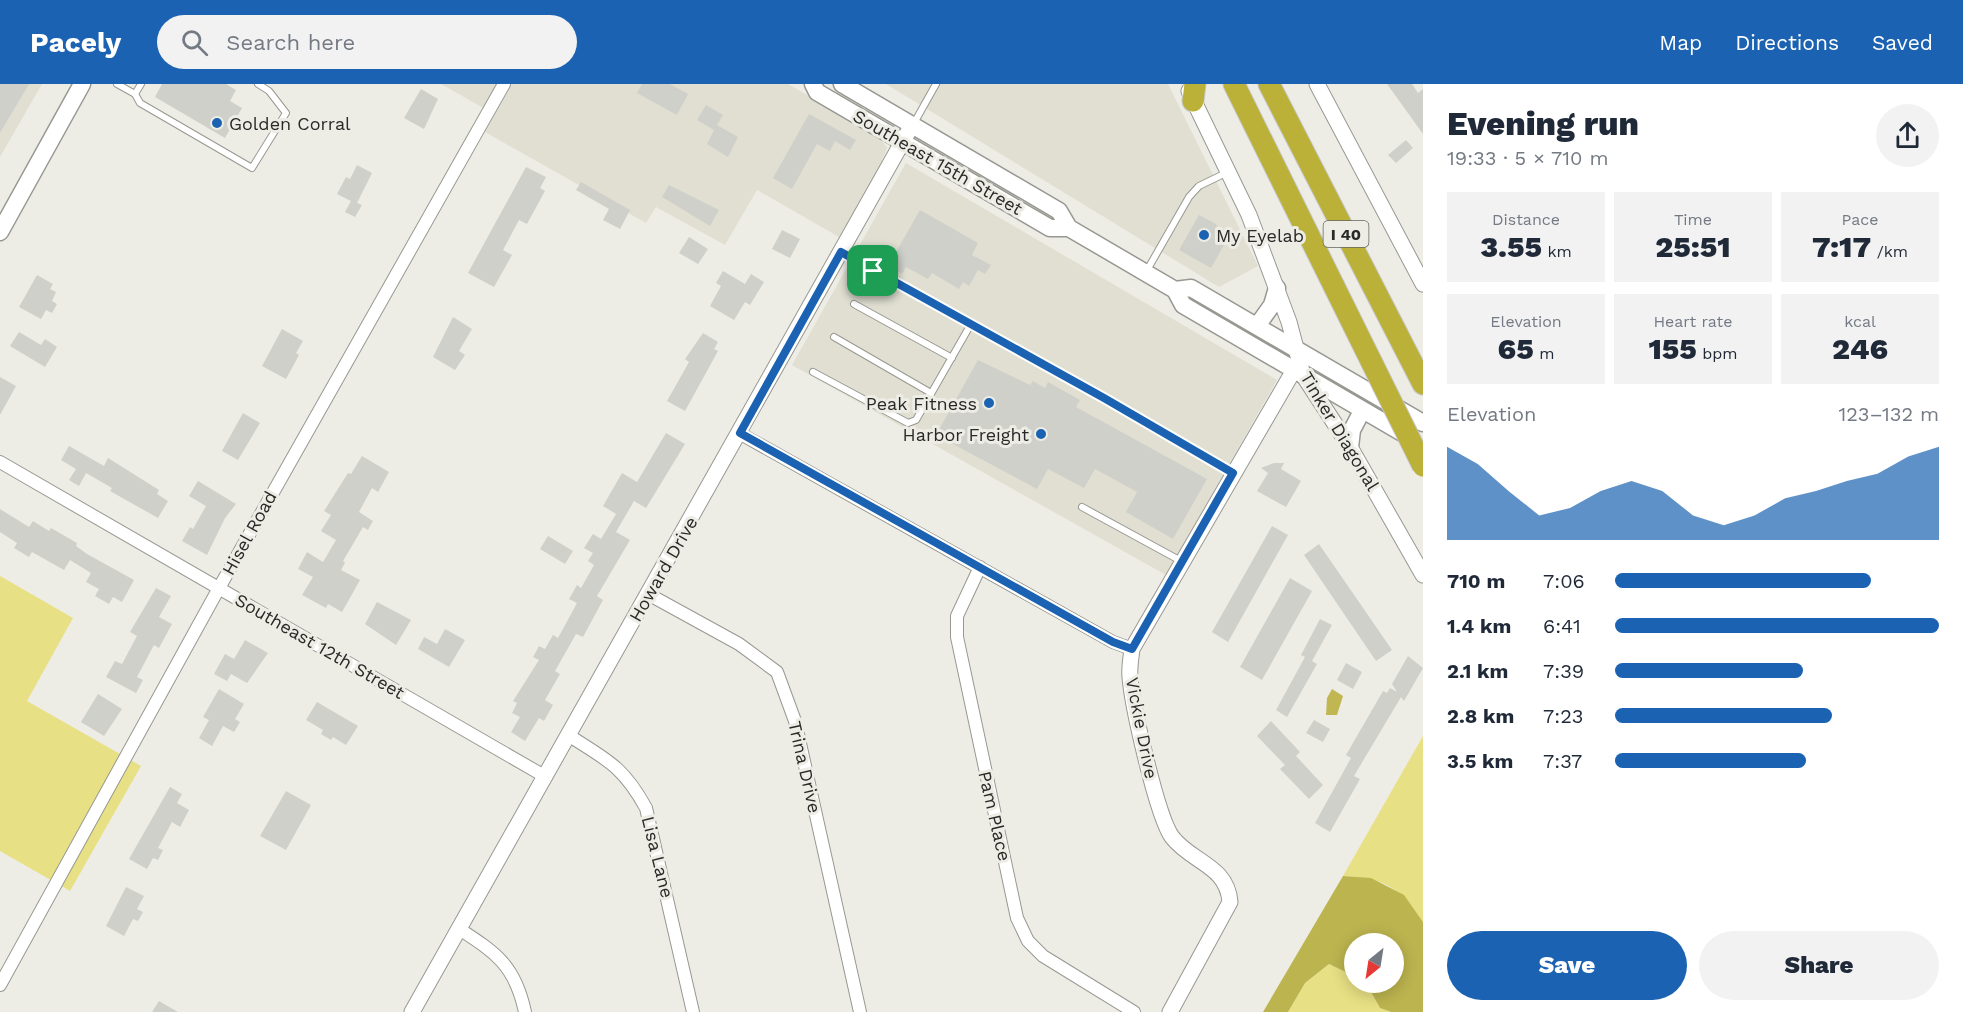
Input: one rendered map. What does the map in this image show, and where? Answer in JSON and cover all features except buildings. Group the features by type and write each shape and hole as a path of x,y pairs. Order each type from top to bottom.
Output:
{"highway":[{"name":"I 40","path":"1234,84 1423,466"},
{"name":"I 40","path":"1269,84 1423,384"}],"main road":[{"name":"Southeast 15th Street","path":"813,84 817,92 1050,228 1069,228"},
{"name":"Southeast 15th Street","path":"842,84 1059,211 1069,228 1175,290 1183,305 1423,445"},
{"path":"0,232 77,86"},
{"name":"Southeast 15th Street","path":"1175,290 1191,288 1423,423"},
{"path":"1257,326 1272,305 1277,288"},
{"path":"1350,447 1352,430 1362,411"}],"street":[{"name":"Hisel Road","path":"0,985 219,588 504,84"},
{"path":"1317,84 1423,284"},
{"name":"Tinker Diagonal","path":"1191,90 1229,172 1277,288 1296,349 1299,373 1350,447 1423,575"},
{"name":"Howard Drive","path":"412,1012 912,125"},
{"name":"Vickie Drive","path":"1170,1012 1230,902 1229,887 1217,872 1184,849 1171,835 1153,783 1132,687 1130,676 1132,649 1233,473 1299,373"},
{"path":"740,433 1113,642 1132,649"},
{"name":"Southeast 12th Street","path":"0,462 546,777"},
{"name":"Pam Place","path":"980,567 957,616 957,637 1017,918 1028,941 1043,956 1134,1012"},
{"name":"Trina Drive","path":"648,594 739,644 777,672 795,721 860,1012"},
{"name":"Lisa Lane","path":"568,735 619,768 633,784 646,808 655,838 693,1012"},
{"path":"459,928 496,953 511,970 521,992 525,1012"}],"lane":[{"path":"117,84 135,94 140,103 252,168 286,113 267,86 258,84"},
{"path":"135,94 141,84"},
{"path":"912,125 936,84"},
{"path":"1146,273 1189,197 1199,186 1229,172"},
{"path":"841,252 1233,473"},
{"path":"854,304 952,358"},
{"path":"813,372 903,422 916,420 971,324"},
{"path":"834,337 931,393"},
{"path":"1082,507 1182,562"}],"shaded area":[{"path":"0,84 42,84 0,157"},
{"path":"441,84 788,84 878,136 887,148 876,175 839,237 757,190 725,245 656,207 646,223 485,132 494,114"},
{"path":"886,84 1168,84 1258,266 1219,287"},
{"path":"906,163 1277,380 1166,575 792,365"},
{"path":"0,576 73,618 27,701 141,766 70,891 0,851"},
{"path":"1332,689 1343,696 1337,715 1326,715 1327,698"},
{"path":"1423,736 1423,922 1406,901 1390,887 1370,879 1343,876"},
{"path":"1343,876 1371,878 1404,895 1423,922 1423,1012 1391,1012 1380,1008 1372,993 1404,993 1404,933 1344,933 1344,971 1329,964 1305,983 1288,1012 1263,1012"},
{"path":"1329,964 1344,971 1344,993 1372,993 1380,1008 1391,1012 1288,1012 1305,983"}],"place":[{"name":"Golden Corral","path":"217,123"},
{"name":"My Eyelab","path":"1204,235"},
{"name":"Peak Fitness","path":"989,403"},
{"name":"Harbor Freight","path":"1041,434"}],"route":[{"path":"841,252 873,271 1104,398 1233,473 1132,649 1113,642 740,433 841,252"}]}
